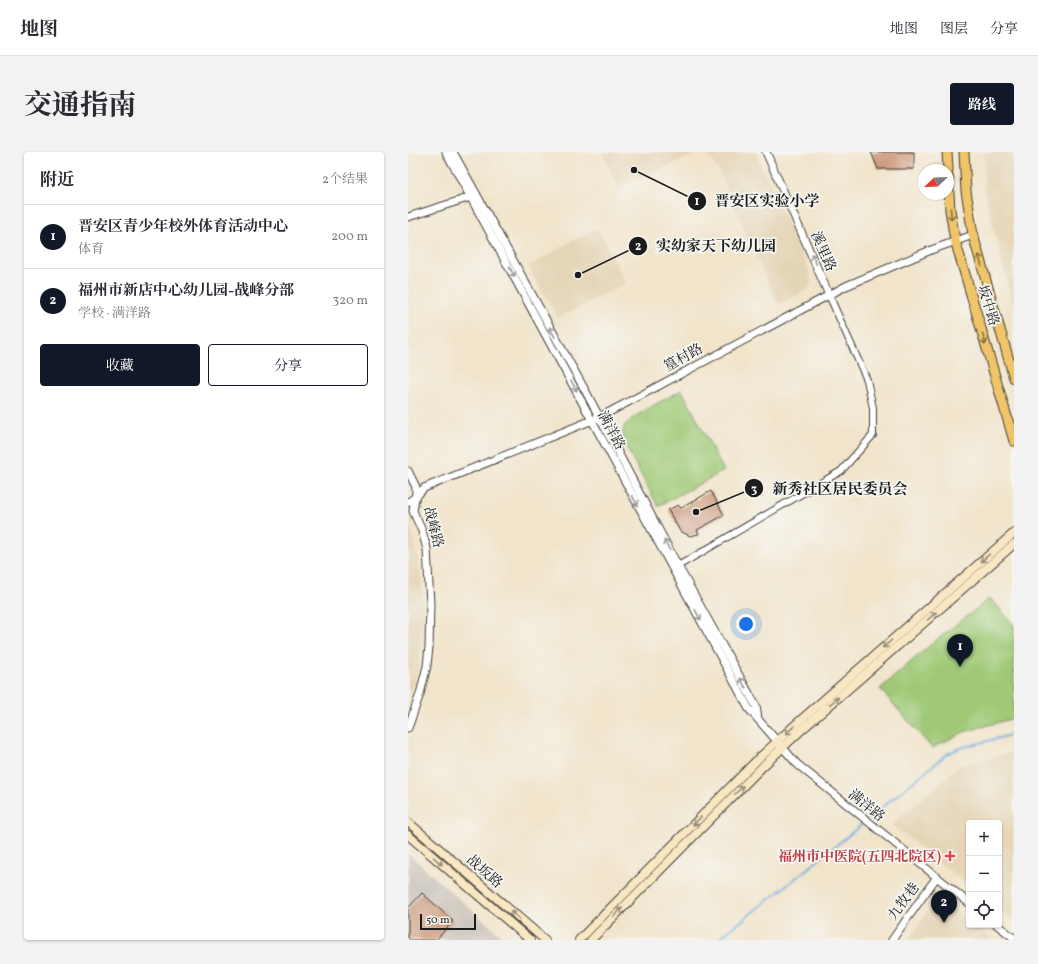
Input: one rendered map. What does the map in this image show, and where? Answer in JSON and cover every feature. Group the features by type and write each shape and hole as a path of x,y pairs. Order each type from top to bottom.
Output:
{"main road":[{"path":"947,152 948,164"},
{"name":"坂中路","path":"964,152 966,191 973,235 1014,378"},
{"name":"坂中路","path":"949,200 955,240 1014,441"},
{"path":"579,940 780,745 1014,532"},
{"path":"591,940 780,745 1014,544"},
{"name":"战坂路","path":"408,822 545,940"},
{"name":"战坂路","path":"408,835 530,940"}],"street":[{"name":"满洋路","path":"446,152 473,196 600,417 678,566 756,706 758,719"},
{"name":"满洋路","path":"453,152 473,196 592,420 749,709 797,764 936,878 966,901"},
{"name":"溪里路","path":"766,152 829,295"},
{"path":"408,217 473,196"},
{"name":"篁村路","path":"408,502 416,498 424,488 600,417 846,286 955,240 973,235"},
{"path":"678,566 841,471 873,434 873,408 867,380 829,295"},
{"name":"战峰路","path":"408,471 416,487 416,498 413,511 422,530 427,549 430,604 430,636 428,656 423,684 408,728"},
{"name":"九牧巷","path":"892,940 936,878"},
{"path":"1001,928 1014,938"}],"shaded area":[{"path":"602,152 700,152 618,188"},
{"path":"705,152 755,152 809,271 811,283 807,290 778,305 719,171"},
{"path":"984,152 1014,152 1014,310 984,190"},
{"path":"598,228 626,283 558,318 528,267 570,242"},
{"path":"408,525 412,532 421,574 424,608 418,673 408,694"},
{"name":"福州市中医院(五四北院区)","path":"1014,752 1014,922 1002,912 1002,820 966,820 966,884 892,825 961,765"},
{"path":"408,854 506,940 408,940"},
{"path":"942,907 954,910 966,920 966,928 977,928 993,940 908,940 925,915"}],"green space":[{"path":"682,390 724,471 658,506 626,447 623,430 628,421"},
{"path":"990,598 1014,625 1014,718 964,732 932,748 880,689 930,645"}],"building":[{"path":"871,152 914,152 914,169 878,169"},
{"path":"711,491 724,515 697,530 699,534 690,536 680,531 668,510 678,505 681,508"},
{"path":"422,893 453,921 436,940 408,940 408,908"}],"waterway":[{"path":"868,819 947,754 957,749 1014,734"},
{"path":"717,940 865,822"}],"place":[{"name":"晋安区实验小学","path":"634,170"},
{"name":"实幼家天下幼儿园","path":"578,275"},
{"name":"新秀社区居民委员会","path":"696,512"},
{"name":"晋安区青少年校外体育活动中心","path":"960,667"},
{"name":"福州市中医院(五四北院区)","path":"950,856"},
{"name":"福州市新店中心幼儿园-战峰分部","path":"944,923"}]}
